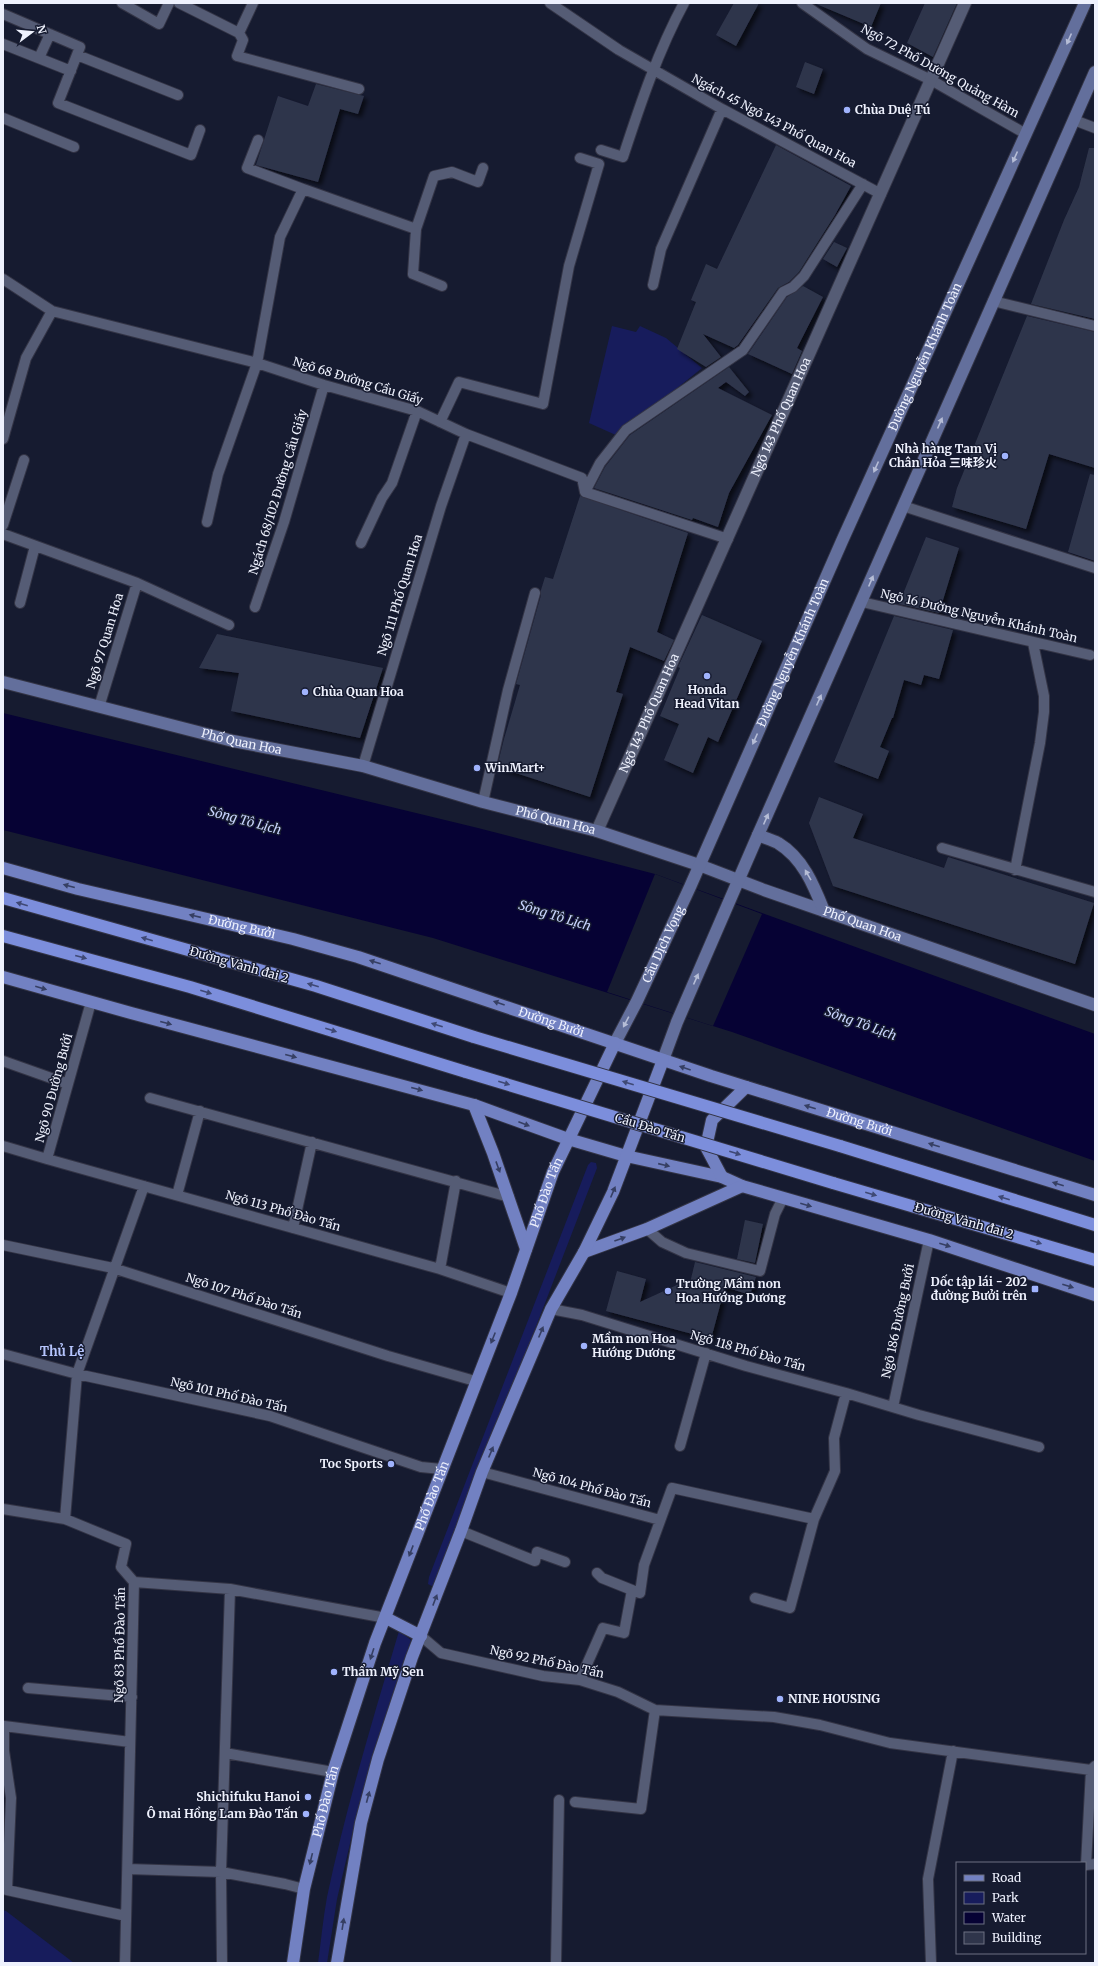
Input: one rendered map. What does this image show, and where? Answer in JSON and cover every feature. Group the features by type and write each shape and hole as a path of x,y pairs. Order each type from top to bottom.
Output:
{"highway":[{"name":"Đường Vành đai 2","path":"3,898 316,986 474,1037 840,1146 1095,1225"},
{"name":"Cầu Đào Tấn","path":"3,936 190,987 833,1183"},
{"name":"Đường Vành đai 2","path":"833,1183 1095,1260"}],"main road":[{"name":"Đường Nguyễn Khánh Toàn","path":"690,887 842,541 1085,3"},
{"path":"337,1963 350,1881 365,1809 378,1759 395,1707 462,1531 482,1472 550,1309 584,1252 613,1192 680,1015 1095,72"},
{"name":"Phố Quan Hoa","path":"3,682 233,741 363,766 483,802 597,831 699,865 824,911 1095,1005"},
{"path":"758,835 778,843 792,854 803,867 812,883 824,911"},
{"name":"Đường Bưởi","path":"3,868 78,889 293,939 358,957 662,1060 1095,1196"},
{"name":"Cầu Dịch Vọng","path":"615,1043 637,1001 690,887"},
{"path":"3,977 474,1105 529,1126 626,1156 722,1177 742,1186 929,1240 1095,1295"},
{"name":"Phố Đào Tấn","path":"293,1963 304,1889 333,1772 386,1618 441,1469 511,1293 553,1172 615,1043"},
{"path":"722,1177 706,1147 712,1120 746,1087"},
{"path":"474,1105 509,1197 526,1249"},
{"path":"584,1252 647,1229 742,1186"},
{"path":"386,1618 421,1636"}],"street":[{"name":"Ngõ 143 Phố Quan Hoa","path":"597,831 965,3"}],"lane":[{"path":"122,3 159,24 169,3"},
{"path":"179,3 239,33 243,40 237,56 359,89"},
{"path":"239,33 254,3"},
{"name":"Ngách 45 Ngõ 143 Phố Quan Hoa","path":"550,3 619,50 722,109 881,194"},
{"path":"601,150 623,157 643,96 671,27 684,3"},
{"name":"Ngõ 72 Phố Dương Quảng Hàm","path":"802,3 868,49 931,80 1026,134"},
{"path":"3,14 80,47 58,103 191,154 200,130"},
{"path":"40,58 50,34"},
{"path":"3,44 71,71"},
{"path":"77,55 178,95"},
{"path":"653,285 661,249 722,109"},
{"path":"3,118 74,147"},
{"path":"1074,120 1095,128"},
{"path":"258,140 247,168 416,229"},
{"path":"440,422 459,382 543,404 569,266 599,164 580,158"},
{"path":"442,286 413,274 416,229 434,176 452,172 478,182 483,168"},
{"path":"728,539 585,492 600,463 626,430 743,350 783,292 793,287 804,276 863,184"},
{"path":"207,522 218,474 257,363 280,238 303,189"},
{"name":"Ngõ 68 Đường Cầu Giấy","path":"3,279 52,311 257,363 324,385 417,411 466,434 582,478 585,492"},
{"path":"993,301 1095,326"},
{"path":"3,439 26,358 52,311"},
{"name":"Ngách 68/102 Đường Cầu Giấy","path":"255,606 284,522 324,385"},
{"path":"361,543 382,498 392,483 417,411"},
{"name":"Ngõ 111 Phố Quan Hoa","path":"363,766 441,506 466,434"},
{"path":"3,525 24,460"},
{"path":"903,506 1095,568"},
{"path":"3,534 137,583 229,625"},
{"path":"20,603 35,546"},
{"name":"Ngõ 97 Quan Hoa","path":"99,707 137,583"},
{"path":"483,802 508,690 535,593"},
{"name":"Ngõ 16 Đường Nguyễn Khánh Toàn","path":"862,602 1033,643 1090,655"},
{"path":"1015,870 1040,743 1044,712 1044,696 1033,643"},
{"path":"942,848 1095,892"},
{"name":"Ngõ 90 Đường Bưởi","path":"3,1146 48,1159 91,1002"},
{"path":"3,1061 68,1084"},
{"path":"150,1098 456,1181 509,1197"},
{"path":"177,1195 200,1111"},
{"path":"293,1228 312,1142"},
{"name":"Ngõ 113 Phố Đào Tấn","path":"48,1159 440,1269 511,1293"},
{"path":"440,1269 456,1181"},
{"path":"65,1519 77,1374 113,1268 144,1186"},
{"path":"647,1229 662,1242 686,1253 760,1271 775,1214 783,1198"},
{"name":"Ngõ 186 Đường Bưởi","path":"893,1407 929,1240"},
{"name":"Ngõ 107 Phố Đào Tấn","path":"3,1245 113,1268 388,1356 475,1381"},
{"name":"Ngõ 118 Phố Đào Tấn","path":"550,1309 582,1315 746,1366 1039,1447"},
{"path":"680,1446 706,1353"},
{"name":"Ngõ 101 Phố Đào Tấn","path":"3,1354 77,1374 270,1416 421,1467 441,1469"},
{"path":"755,1598 790,1608 814,1520 834,1471 834,1438 846,1393"},
{"name":"Ngõ 104 Phố Đào Tấn","path":"482,1472 660,1520 672,1488 814,1520"},
{"path":"3,1509 65,1519 126,1544 121,1567 134,1582"},
{"path":"597,1573 602,1578 640,1592 644,1565 660,1520"},
{"path":"462,1531 535,1561 537,1552 565,1562"},
{"name":"Ngõ 83 Phố Đào Tấn","path":"125,1963 134,1582 230,1589 386,1618"},
{"path":"222,1963 221,1872 230,1589"},
{"path":"580,1680 603,1628 624,1633 632,1590"},
{"name":"Ngõ 92 Phố Đào Tấn","path":"421,1636 441,1653 543,1676 580,1680 618,1692 655,1710 774,1717 820,1725 890,1743 1093,1768"},
{"path":"28,1688 132,1697"},
{"path":"575,1802 641,1809 655,1710"},
{"path":"126,1916 7,1890 7,1798 4,1726 130,1742"},
{"path":"931,1963 928,1880 953,1751"},
{"path":"225,1753 333,1772"},
{"path":"1093,1768 1086,1865 1095,1864"},
{"path":"556,1963 559,1800"},
{"path":"128,1869 221,1872 304,1889"}],"green space":[{"path":"612,326 636,332 640,326 666,338 702,368 618,436 589,423"},
{"path":"591,1162 596,1163 597,1168 438,1581 432,1586 428,1584 429,1577 588,1165"},
{"path":"399,1631 411,1640 394,1698 374,1753 352,1835 337,1899 327,1963 318,1963 327,1897 334,1863 360,1763"},
{"path":"3,1910 6,1911 74,1963 3,1963"}],"water":[{"name":"Sông Tô Lịch","path":"3,713 478,828 655,874 1095,1034 1095,1161 732,1032 433,938 3,830"}],"pier":[{"path":"655,874 762,914 713,1026 607,992"}],"building":[{"path":"734,3 759,3 736,46 716,35"},
{"path":"814,3 881,3 871,27"},
{"path":"925,3 957,3 933,57 907,43"},
{"path":"805,62 823,69 814,94 796,87"},
{"path":"316,84 364,96 358,114 340,109 318,182 256,165 278,96 308,106"},
{"path":"776,145 851,186 835,215 799,272 789,282 778,288 738,345 734,348 703,334 721,357 706,367 677,349 696,302 691,300 706,264 717,269"},
{"path":"1089,148 1095,148 1095,319 1031,304 1064,220 1079,187"},
{"path":"834,242 847,248 837,267 823,259"},
{"path":"803,286 823,297 797,348 802,351 792,374 748,354 787,297"},
{"path":"1027,316 1095,332 1095,468 1049,454 1026,529 952,507 957,488"},
{"path":"729,367 749,392 745,396 726,382 718,388 772,415 729,493 718,527 594,488 605,467 630,435"},
{"path":"1090,474 1095,475 1095,561 1068,552"},
{"path":"580,496 688,533 657,632 674,640 664,661 630,647 616,692 623,694 590,797 497,767 520,685 516,684 541,595 541,590 545,577 553,579"},
{"path":"926,537 959,548 939,613 899,604"},
{"path":"702,615 762,641 718,742 708,737 693,773 664,760 679,724 660,716 680,668 678,667"},
{"path":"894,616 953,630 939,679 924,675 921,685 904,680 893,718 880,747 889,751 878,779 834,762"},
{"name":"Chùa Quan Hoa","path":"217,634 383,668 360,738 231,711 239,673 199,668"},
{"path":"819,797 863,814 853,838 944,868 948,857 1094,903 1075,964 833,886 809,823"},
{"path":"745,1220 763,1224 755,1263 737,1259"},
{"name":"Trường Mầm non Hoa Hướng Dương","path":"695,1262 756,1277 750,1295 725,1287 711,1339 606,1311 617,1271 646,1279 640,1302 679,1284 690,1283"}],"place":[{"name":"Chùa Duệ Tú","path":"847,110"},
{"name":"Nhà hàng Tam Vị Chân Hỏa 三味珍火","path":"1005,456"},
{"name":"Honda Head Vitan","path":"707,676"},
{"name":"Chùa Quan Hoa","path":"305,692"},
{"name":"WinMart+","path":"477,768"},
{"name":"Dốc tập lái - 202 đường Bưởi trên","path":"1035,1289"},
{"name":"Trường Mầm non Hoa Hướng Dương","path":"668,1291"},
{"name":"Mầm non Hoa Hướng Dương","path":"584,1346"},
{"name":"Toc Sports","path":"391,1464"},
{"name":"Thẩm Mỹ Sen","path":"334,1672"},
{"name":"NINE HOUSING","path":"780,1699"},
{"name":"Shichifuku Hanoi","path":"308,1797"},
{"name":"Ô mai Hồng Lam Đào Tấn","path":"306,1814"}],"district":[{"name":"Thủ Lệ","path":"62,1351"}]}
